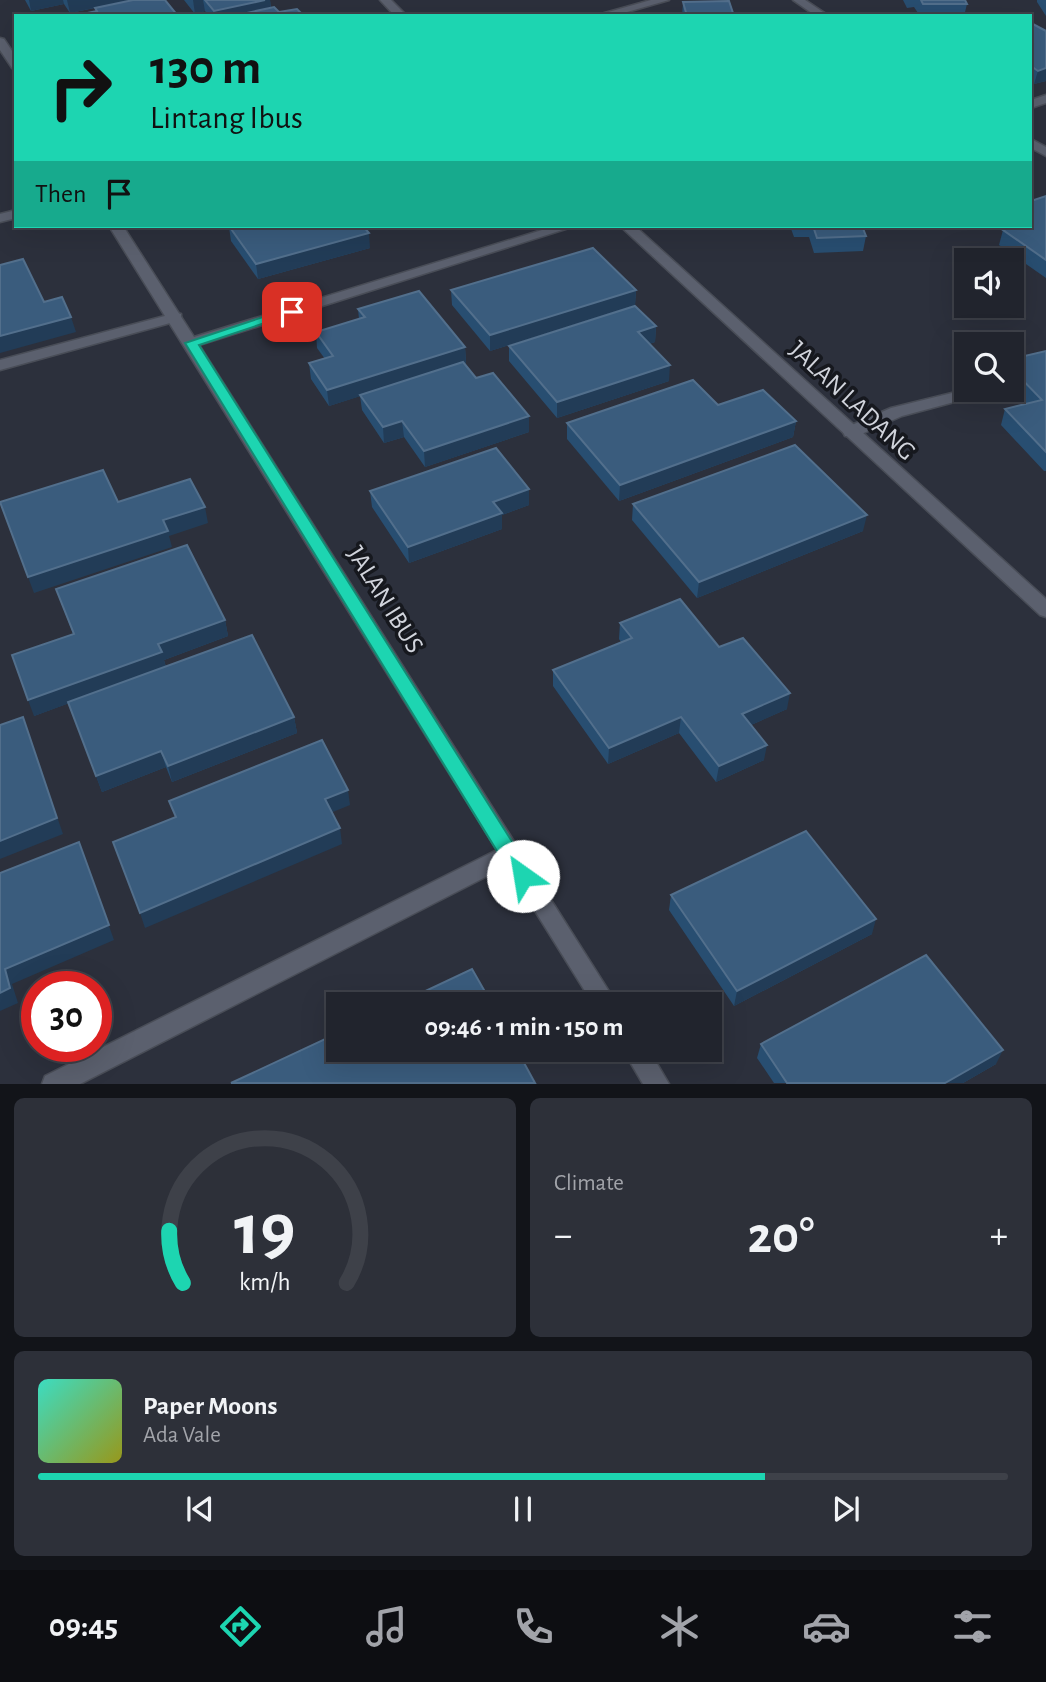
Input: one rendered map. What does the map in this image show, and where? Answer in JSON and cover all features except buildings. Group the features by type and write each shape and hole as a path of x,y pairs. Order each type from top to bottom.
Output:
{"street":[{"path":"385,0 400,14"},
{"path":"607,14 664,0"},
{"path":"798,0 821,14"},
{"path":"0,41 14,63"},
{"name":"JALAN IBUS","path":"117,228 176,317 598,992"},
{"path":"191,343 562,228"},
{"name":"JALAN LADANG","path":"629,228 1046,610"},
{"path":"0,365 176,317"},
{"path":"851,432 897,412 952,398"},
{"path":"54,1083 510,854"},
{"path":"643,1062 657,1083"}],"route":[{"path":"292,312 191,343 523,876"}]}
